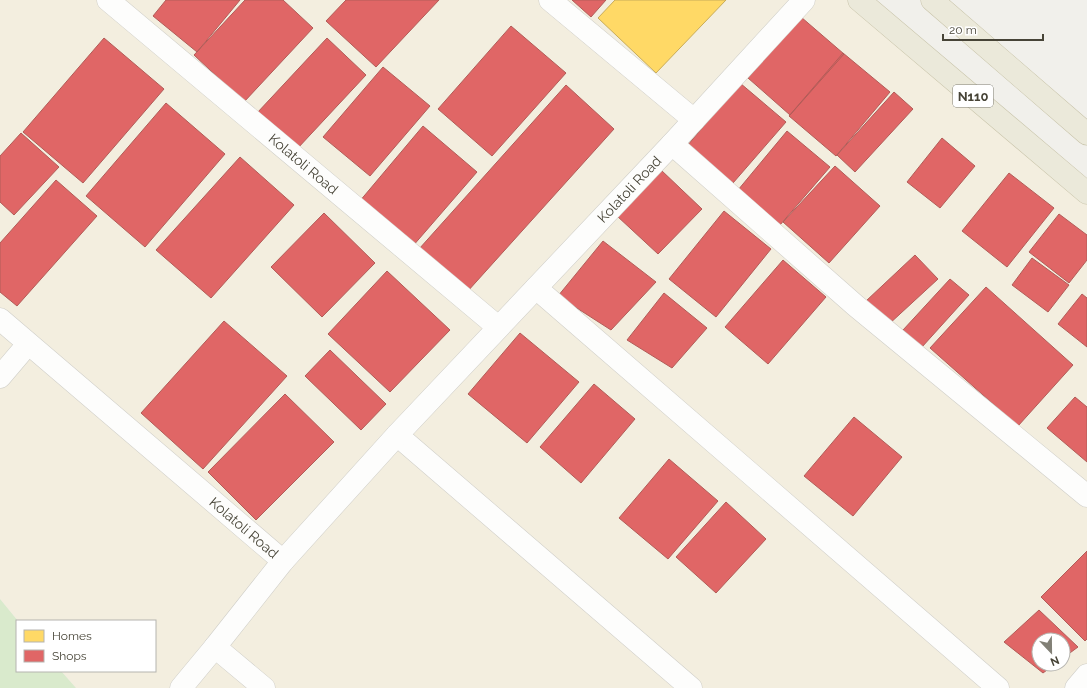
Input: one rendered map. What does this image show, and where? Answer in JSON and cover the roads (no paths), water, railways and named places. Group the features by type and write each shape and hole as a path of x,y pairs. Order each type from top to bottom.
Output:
{"highway":[{"name":"N110","path":"859,0 1087,193"},
{"path":"932,0 1087,134"}],"street":[{"name":"Kolatoli Road","path":"108,0 498,327"},
{"path":"550,0 694,120"},
{"name":"Kolatoli Road","path":"0,319 283,561 498,327 672,144 804,0"},
{"path":"672,144 856,306 1087,496"},
{"path":"536,288 998,688"},
{"path":"0,377 28,344"},
{"path":"397,436 679,684"},
{"path":"181,688 283,561"},
{"path":"215,647 264,688"},
{"path":"1076,688 1087,675"}]}
